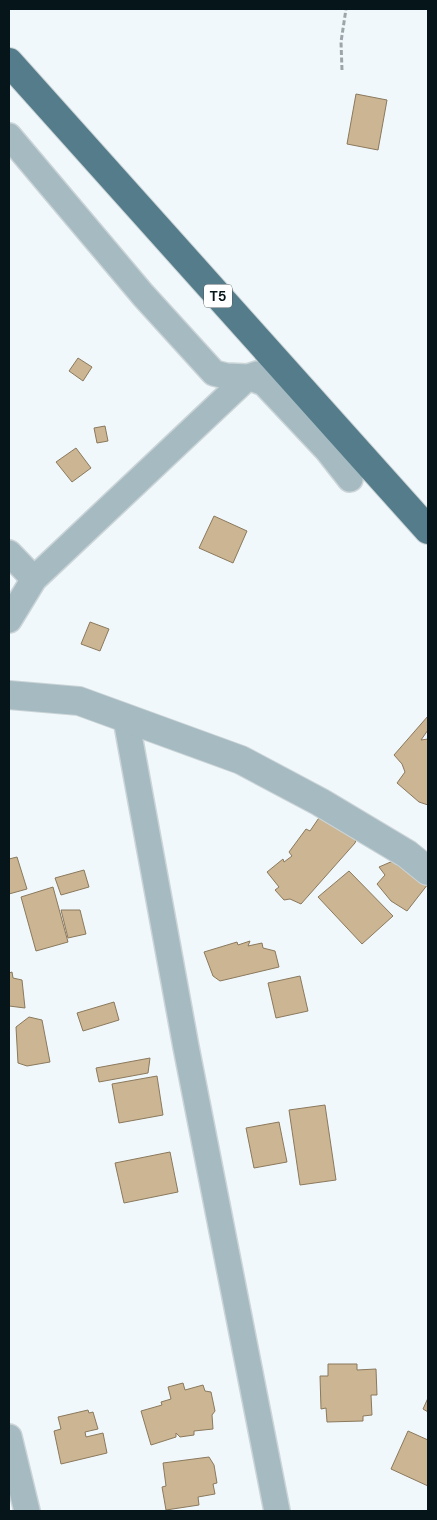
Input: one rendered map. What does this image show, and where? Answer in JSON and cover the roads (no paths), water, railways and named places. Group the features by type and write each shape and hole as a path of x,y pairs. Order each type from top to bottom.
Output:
{"highway":[{"name":"T5","path":"9,62 428,530"}],"street":[{"path":"9,136 143,295 214,373 226,376 248,377 264,384 328,451 350,479"},
{"path":"9,620 34,579 248,377 280,365"},
{"path":"9,554 34,579"},
{"path":"9,695 79,701 241,760 320,802 407,854 428,871"},
{"path":"126,719 186,1047 277,1511"},
{"path":"9,1437 26,1511"}]}
